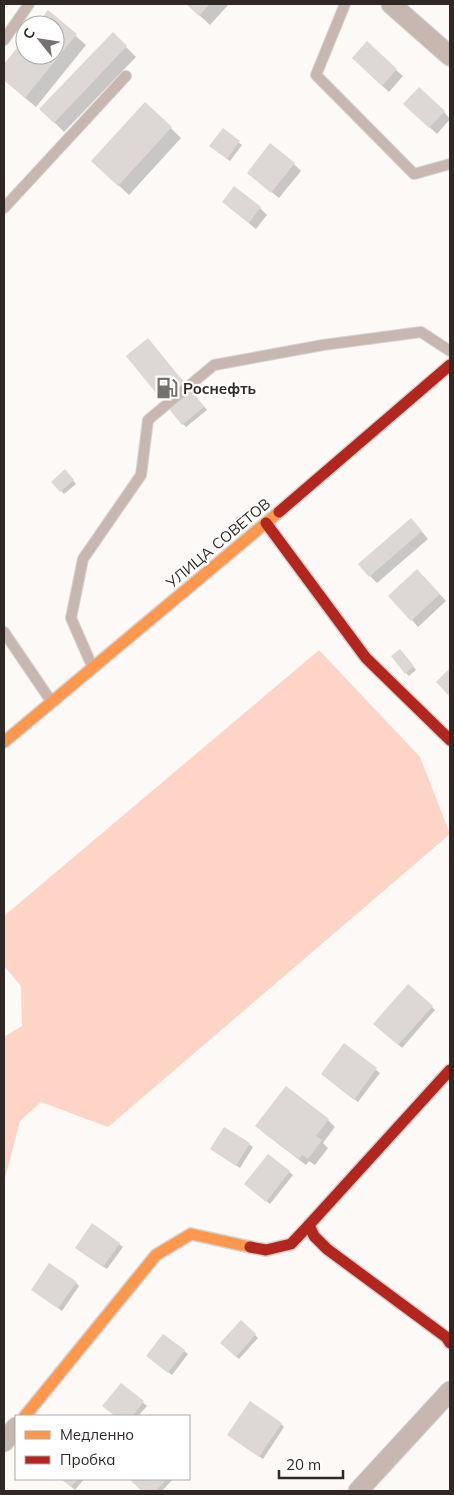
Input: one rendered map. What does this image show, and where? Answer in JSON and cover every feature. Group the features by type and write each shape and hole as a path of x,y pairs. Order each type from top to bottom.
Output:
{"street":[{"path":"391,4 450,56"},
{"name":"УЛИЦА СОВЕТОВ","path":"4,742 266,523 450,365"},
{"path":"266,523 366,658 450,740"},
{"path":"26,1415 156,1255 191,1234 266,1250 291,1244 450,1070"},
{"path":"309,1225 314,1236 327,1249 446,1337 450,1343"},
{"path":"358,1491 450,1391"},
{"path":"4,1442 15,1428"}],"lane":[{"path":"4,40 29,4"},
{"path":"345,4 316,75 414,174 450,164"},
{"path":"4,208 126,76"},
{"path":"92,667 71,618 82,559 141,475 148,420 214,365 323,345 421,332 450,351"},
{"path":"4,632 7,641 52,702"}],"shaded area":[{"path":"319,650 420,757 450,834 108,1127 41,1102 20,1121 4,1182 4,1037 22,1026 21,986 4,966 4,916"}],"building":[{"path":"186,4 210,4 199,16"},
{"path":"48,10 54,15 44,15"},
{"path":"65,24 77,34 65,49"},
{"path":"113,32 127,46 54,123 39,109"},
{"path":"367,41 397,69 382,86 352,58"},
{"path":"15,50 15,65 52,65 25,98 4,80 4,64"},
{"path":"419,87 445,111 429,128 403,104"},
{"path":"145,102 172,127 118,186 91,161"},
{"path":"223,128 240,141 227,159 209,146"},
{"path":"270,143 295,163 271,193 247,173"},
{"path":"234,186 261,207 249,223 222,202"},
{"path":"148,338 204,407 182,425 126,356"},
{"path":"65,469 74,480 60,492 51,482"},
{"path":"411,518 422,531 369,577 358,564"},
{"path":"417,569 440,594 411,621 388,596"},
{"path":"400,649 414,666 405,674 391,656"},
{"path":"450,668 450,697 436,682"},
{"path":"408,984 433,1006 398,1045 373,1024"},
{"path":"344,1043 377,1068 354,1100 321,1074"},
{"path":"286,1086 329,1119 316,1136 322,1140 308,1159 302,1155 299,1159 255,1126"},
{"path":"224,1127 250,1143 236,1166 210,1149"},
{"path":"268,1154 290,1171 266,1202 244,1184"},
{"path":"92,1223 120,1243 103,1267 75,1248"},
{"path":"49,1263 77,1282 58,1308 31,1290"},
{"path":"241,1320 256,1334 236,1357 220,1343"},
{"path":"163,1334 185,1350 168,1373 146,1356"},
{"path":"121,1383 144,1401 134,1415 114,1415 102,1406"},
{"path":"250,1401 282,1423 259,1457 227,1435"},
{"path":"62,1480 77,1480 71,1487"},
{"path":"166,1480 156,1491 142,1491 131,1481"}],"traffic: slow":[{"path":"4,742 279,512"},
{"path":"26,1415 156,1255 191,1234 250,1247"}],"traffic: jam":[{"path":"279,512 450,365"},
{"path":"266,523 366,658 450,740"},
{"path":"450,1070 309,1225 314,1236 327,1249 446,1337 450,1343"},
{"path":"250,1247 266,1250 291,1244 309,1225"}],"place":[{"name":"Роснефть","path":"167,388"}]}
